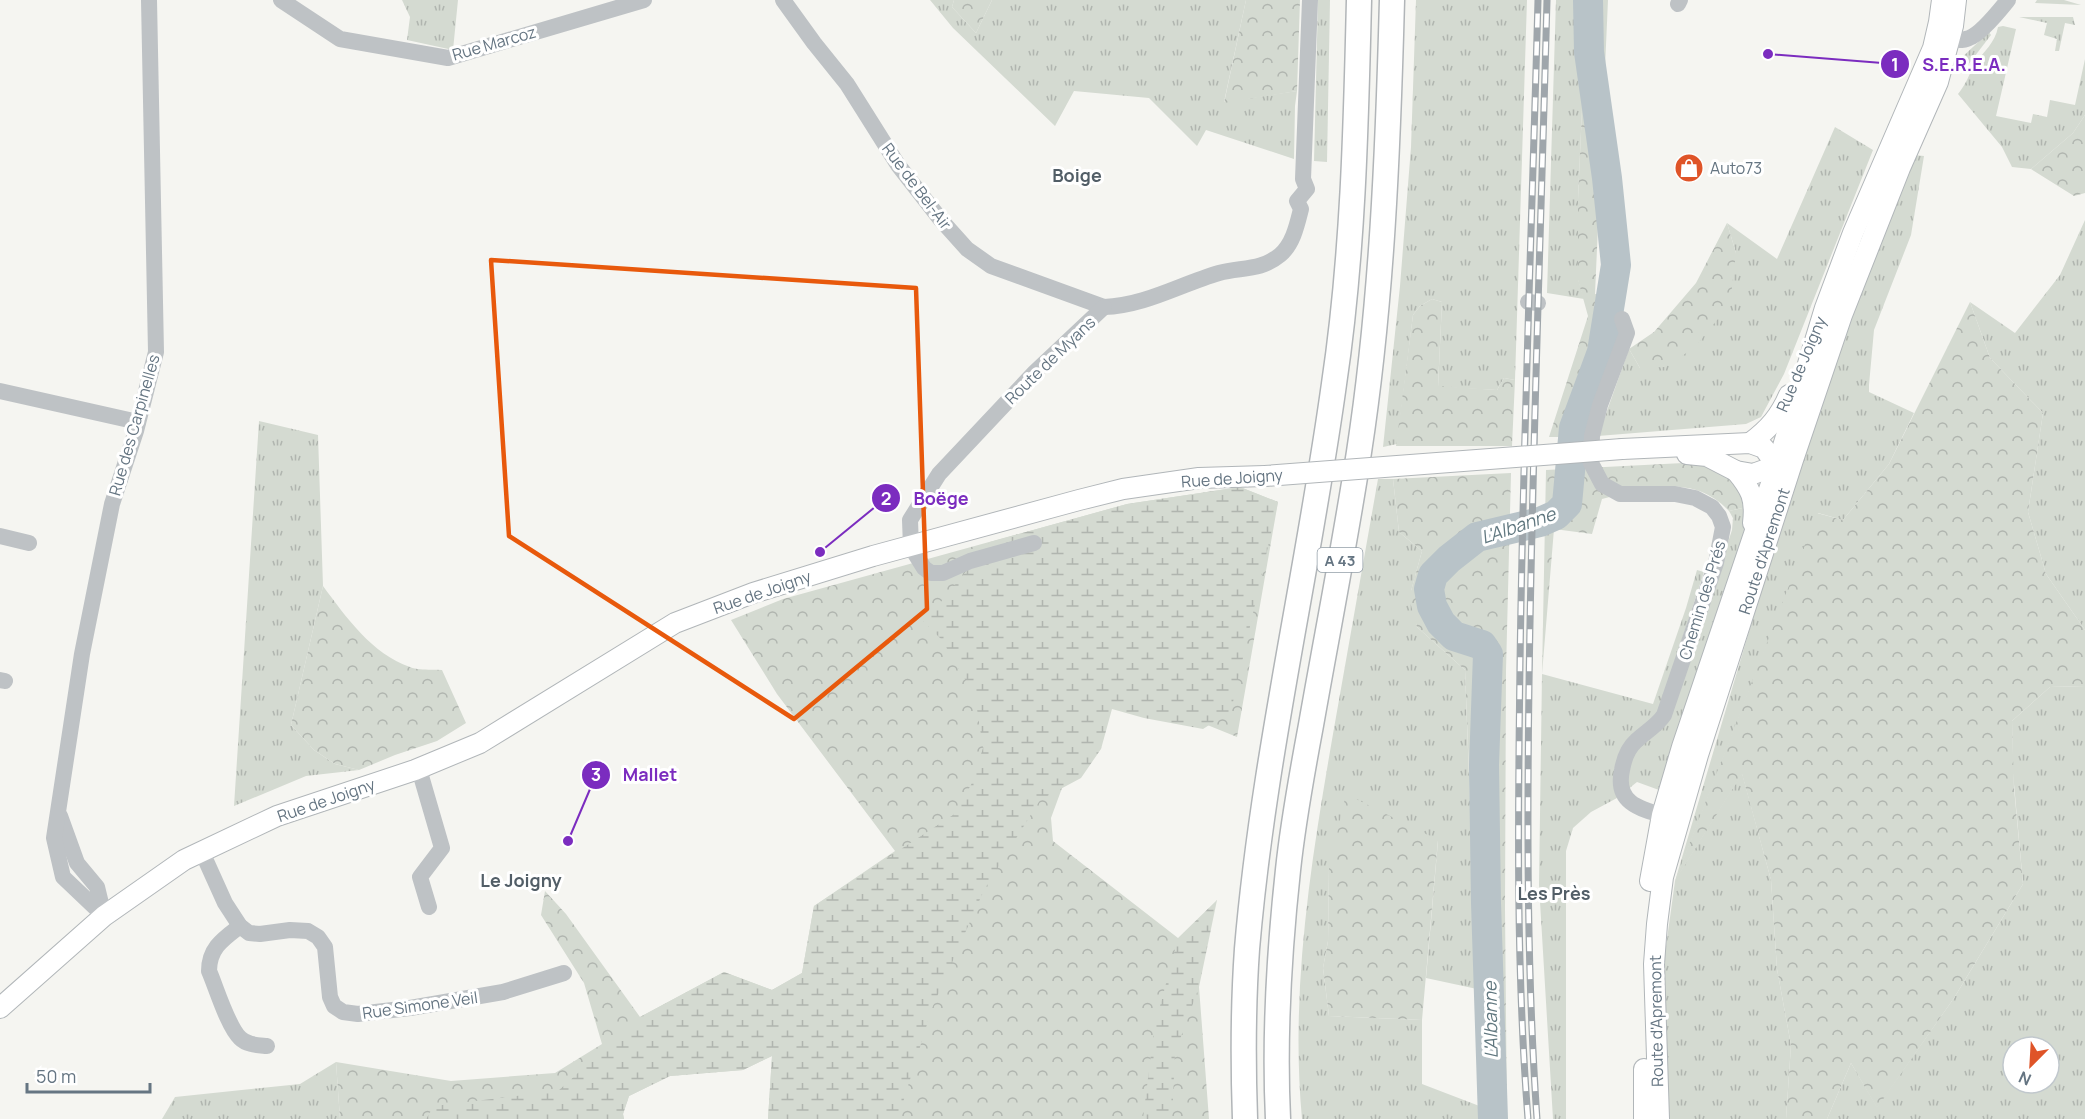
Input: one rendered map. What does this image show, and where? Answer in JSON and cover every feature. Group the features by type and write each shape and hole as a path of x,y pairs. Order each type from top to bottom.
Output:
{"highway":[{"name":"A 43","path":"1245,1119 1246,974 1257,856 1271,761 1318,490 1342,323 1354,173 1359,0"},
{"name":"A 43","path":"1278,1119 1276,1029 1279,964 1288,868 1367,399 1380,271 1386,176 1392,0"}],"main road":[{"name":"Route d'Apremont","path":"1659,1119 1655,1036 1655,944 1670,818 1682,747 1750,545 1786,468 1842,315 1900,168 1938,82 1943,38 1942,0"},
{"name":"Route d'Apremont","path":"1644,1119 1644,941 1652,873 1670,818 1701,745 1786,468 1826,308 1853,233 1915,93 1943,38 1956,0"},
{"name":"Rue de Joigny","path":"0,1008 104,916 184,860 277,816 418,769 480,743 675,623 753,593 1123,489 1199,478 1265,476 1622,449 1750,443 1767,431 1780,415 1826,308"},
{"path":"1750,443 1764,448 1786,468"},
{"name":"Rue de Joigny","path":"1622,449 1707,456 1736,471 1753,474 1786,468"},
{"path":"1736,471 1749,487 1755,507 1750,545"}],"street":[{"name":"Rue des Carpinelles","path":"104,916 97,887 77,863 58,809 82,654 112,504 138,422 156,352 149,0"},
{"name":"Rue Marcoz","path":"280,0 340,39 448,58 644,0"},
{"name":"Rue de Bel-Air","path":"783,0 847,84 898,165 967,249 991,266 1104,307"},
{"name":"Route de Myans","path":"911,547 910,520 939,474 1035,372 1104,307 1123,307 1221,273 1259,268 1281,254 1294,234 1301,209 1297,201 1307,189 1303,179 1310,0"},
{"path":"1943,38 1969,38 1987,24 2008,0"},
{"name":"Chemin des Prés","path":"1622,319 1627,333 1600,405 1592,436 1591,463 1602,484 1620,494 1675,494 1695,498 1712,507 1723,527 1716,563 1664,715 1632,745 1622,767 1620,779 1622,791 1628,802 1638,808 1670,818"},
{"path":"0,391 138,422"},
{"path":"0,536 29,543"},
{"path":"911,547 924,568 931,573 943,573 970,561 1034,543"},
{"path":"418,769 442,848 420,877 429,907"},
{"path":"202,852 225,903 240,926 213,951 209,961 209,971 234,1030 241,1039 252,1044 267,1046"},
{"name":"Rue Simone Veil","path":"240,926 249,933 308,931 318,937 325,947 330,997 334,1006 343,1012 358,1014 410,1008 492,994 564,973"}],"highlighted area":[{"path":"491,260 916,288 927,609 794,719 509,536"}],"green space":[{"path":"402,0 458,0 453,50 407,40 410,17"},
{"path":"930,0 954,0 952,7 976,33 992,0 1246,0 1224,102 1297,91 1294,159 1206,130 1197,146 1149,98 1074,91 1055,126 953,28"},
{"path":"954,0 992,0 976,33 952,7"},
{"path":"1246,0 1300,0 1297,91 1224,103"},
{"path":"1318,0 1330,0 1327,162 1314,161"},
{"path":"1416,0 1527,0 1515,380 1504,378 1497,390 1438,387 1442,302 1432,299 1420,306 1413,315 1397,444 1383,447 1400,286 1411,147"},
{"path":"1556,0 1582,0 1578,279 1584,299 1547,293"},
{"path":"1582,0 1608,0 1595,294 1624,297 1617,351 1587,437 1549,437 1588,316 1578,280"},
{"path":"2037,0 2064,0 2081,5 2035,3"},
{"path":"2019,17 2073,17 2075,25 2065,23 2059,51 2055,51 2057,39 2044,35 2047,23"},
{"path":"1998,27 2016,29 1996,116 2031,123 2033,114 2047,117 2050,100 2075,105 2085,59 2085,115 2073,133 2031,169 2012,167 2002,147 1958,94 1975,64 1992,42"},
{"path":"1989,32 1991,35 1968,65 1962,66 1958,61"},
{"path":"2085,115 2085,193 2074,196 2031,169 2073,133"},
{"path":"1835,127 1873,150 1784,374 1761,417 1746,424 1598,436 1629,349 1640,368 1736,253 1727,223 1777,259"},
{"path":"1914,155 1924,156 1911,235 1874,330 1869,392 1914,413 1889,464 1843,520 1818,513 1677,877 1742,773 1771,880 1777,969 1791,1045 1786,1119 1667,1119 1664,1072 1664,961 1675,881 1807,436 1860,287"},
{"path":"2085,220 2085,630 2046,574 2028,512 2043,413 1990,358 1970,302 2015,333 2060,275"},
{"path":"1727,223 1736,253 1730,304 1694,348 1665,367 1640,368 1629,349 1654,332 1696,283"},
{"path":"1432,299 1442,302 1438,386 1497,390 1504,378 1515,380 1512,446 1396,446 1413,315 1420,306"},
{"path":"1970,302 1990,358 2043,413 2028,512 2046,574 2085,630 2085,686 2050,687 2012,721 2014,788 2023,884 1954,998 1877,1108 1851,1063 1827,1119 1786,1119 1791,1045 1777,969 1771,880 1742,774 1675,881 1817,513 1843,520 1889,464"},
{"path":"259,421 318,435 323,586 291,725 314,750 335,764 359,770 306,776 234,806"},
{"path":"1703,462 1733,474 1747,507 1729,511 1715,499 1700,492 1685,488 1652,488 1602,499 1592,534 1554,529 1542,674 1546,470"},
{"path":"1511,473 1506,671 1507,1119 1478,1119 1482,1107 1465,670 1417,627 1409,598 1422,551 1399,532 1393,479"},
{"path":"1378,479 1393,479 1399,532 1422,551 1411,591 1417,627 1465,670 1477,989 1426,978 1438,841 1329,868 1328,941 1323,968 1329,1016 1422,1020 1422,1084 1482,1107 1478,1119 1302,1119 1299,1022 1310,878"},
{"path":"1240,487 1278,502 1237,737 1121,690 1080,739 1051,818 1053,841 1178,938 1199,987 1209,1119 768,1119 772,1056 743,1070 670,1076 629,1096 623,1114 624,1119 340,1119 336,1062 451,1081 555,1073 602,1044 584,983 541,915 545,891 566,914 640,1017 724,972 772,990 802,973 814,906 895,851 777,694 731,620 783,599 1127,504"},
{"path":"1240,487 1278,502 1231,711 1203,729 1144,718 1112,709 1101,749 1081,778 1040,800 984,890 932,1008 899,1119 768,1119 772,1056 743,1070 670,1076 629,1096 623,1114 624,1119 426,1119 434,1106 558,1091 640,1017 724,972 772,990 802,973 814,906 953,815 971,785 983,748 975,696 941,639 913,611 940,603 990,542 1127,504"},
{"path":"1747,507 1742,539 1659,790 1637,782 1617,798 1591,812 1573,828 1566,851 1566,1119 1553,1119 1539,885 1542,674 1653,704 1697,570 1704,572 1660,706 1673,710 1732,530 1733,518 1729,511"},
{"path":"323,586 361,633 384,653 414,668 442,670 466,723 437,741 359,770 335,764 314,750 291,725"},
{"path":"2085,686 2085,1119 1827,1119 1851,1063 1877,1107 1954,998 2023,884 2013,773 2012,721 2050,687"},
{"path":"1346,794 1438,840 1422,1020 1329,1016 1323,968 1328,941 1329,868"},
{"path":"1217,900 1199,987 1175,1053 1172,1119 1143,1119 1154,1029 1178,938"},
{"path":"336,1062 340,1119 162,1119 175,1097 300,1084"}],"waterway":[{"name":"L'Albanne","path":"1493,1119 1484,765 1488,654 1482,645 1454,636 1441,623 1432,606 1429,589 1433,575 1477,537 1540,522 1556,515 1567,504 1574,428 1602,352 1616,265 1607,178 1589,52 1588,0"}],"railway":[{"path":"1528,1119 1521,1005 1520,664 1538,0"},
{"path":"1537,1119 1530,957 1528,740 1532,514 1547,0"}],"place":[{"name":"S.E.R.E.A.","path":"1768,54"},
{"name":"Auto73","path":"1689,168"},
{"name":"Boëge","path":"820,552"},
{"name":"Mallet","path":"568,841"}],"district":[{"name":"Boige","path":"1077,175"},
{"name":"Le Joigny","path":"521,880"},
{"name":"Les Près","path":"1554,893"}]}
